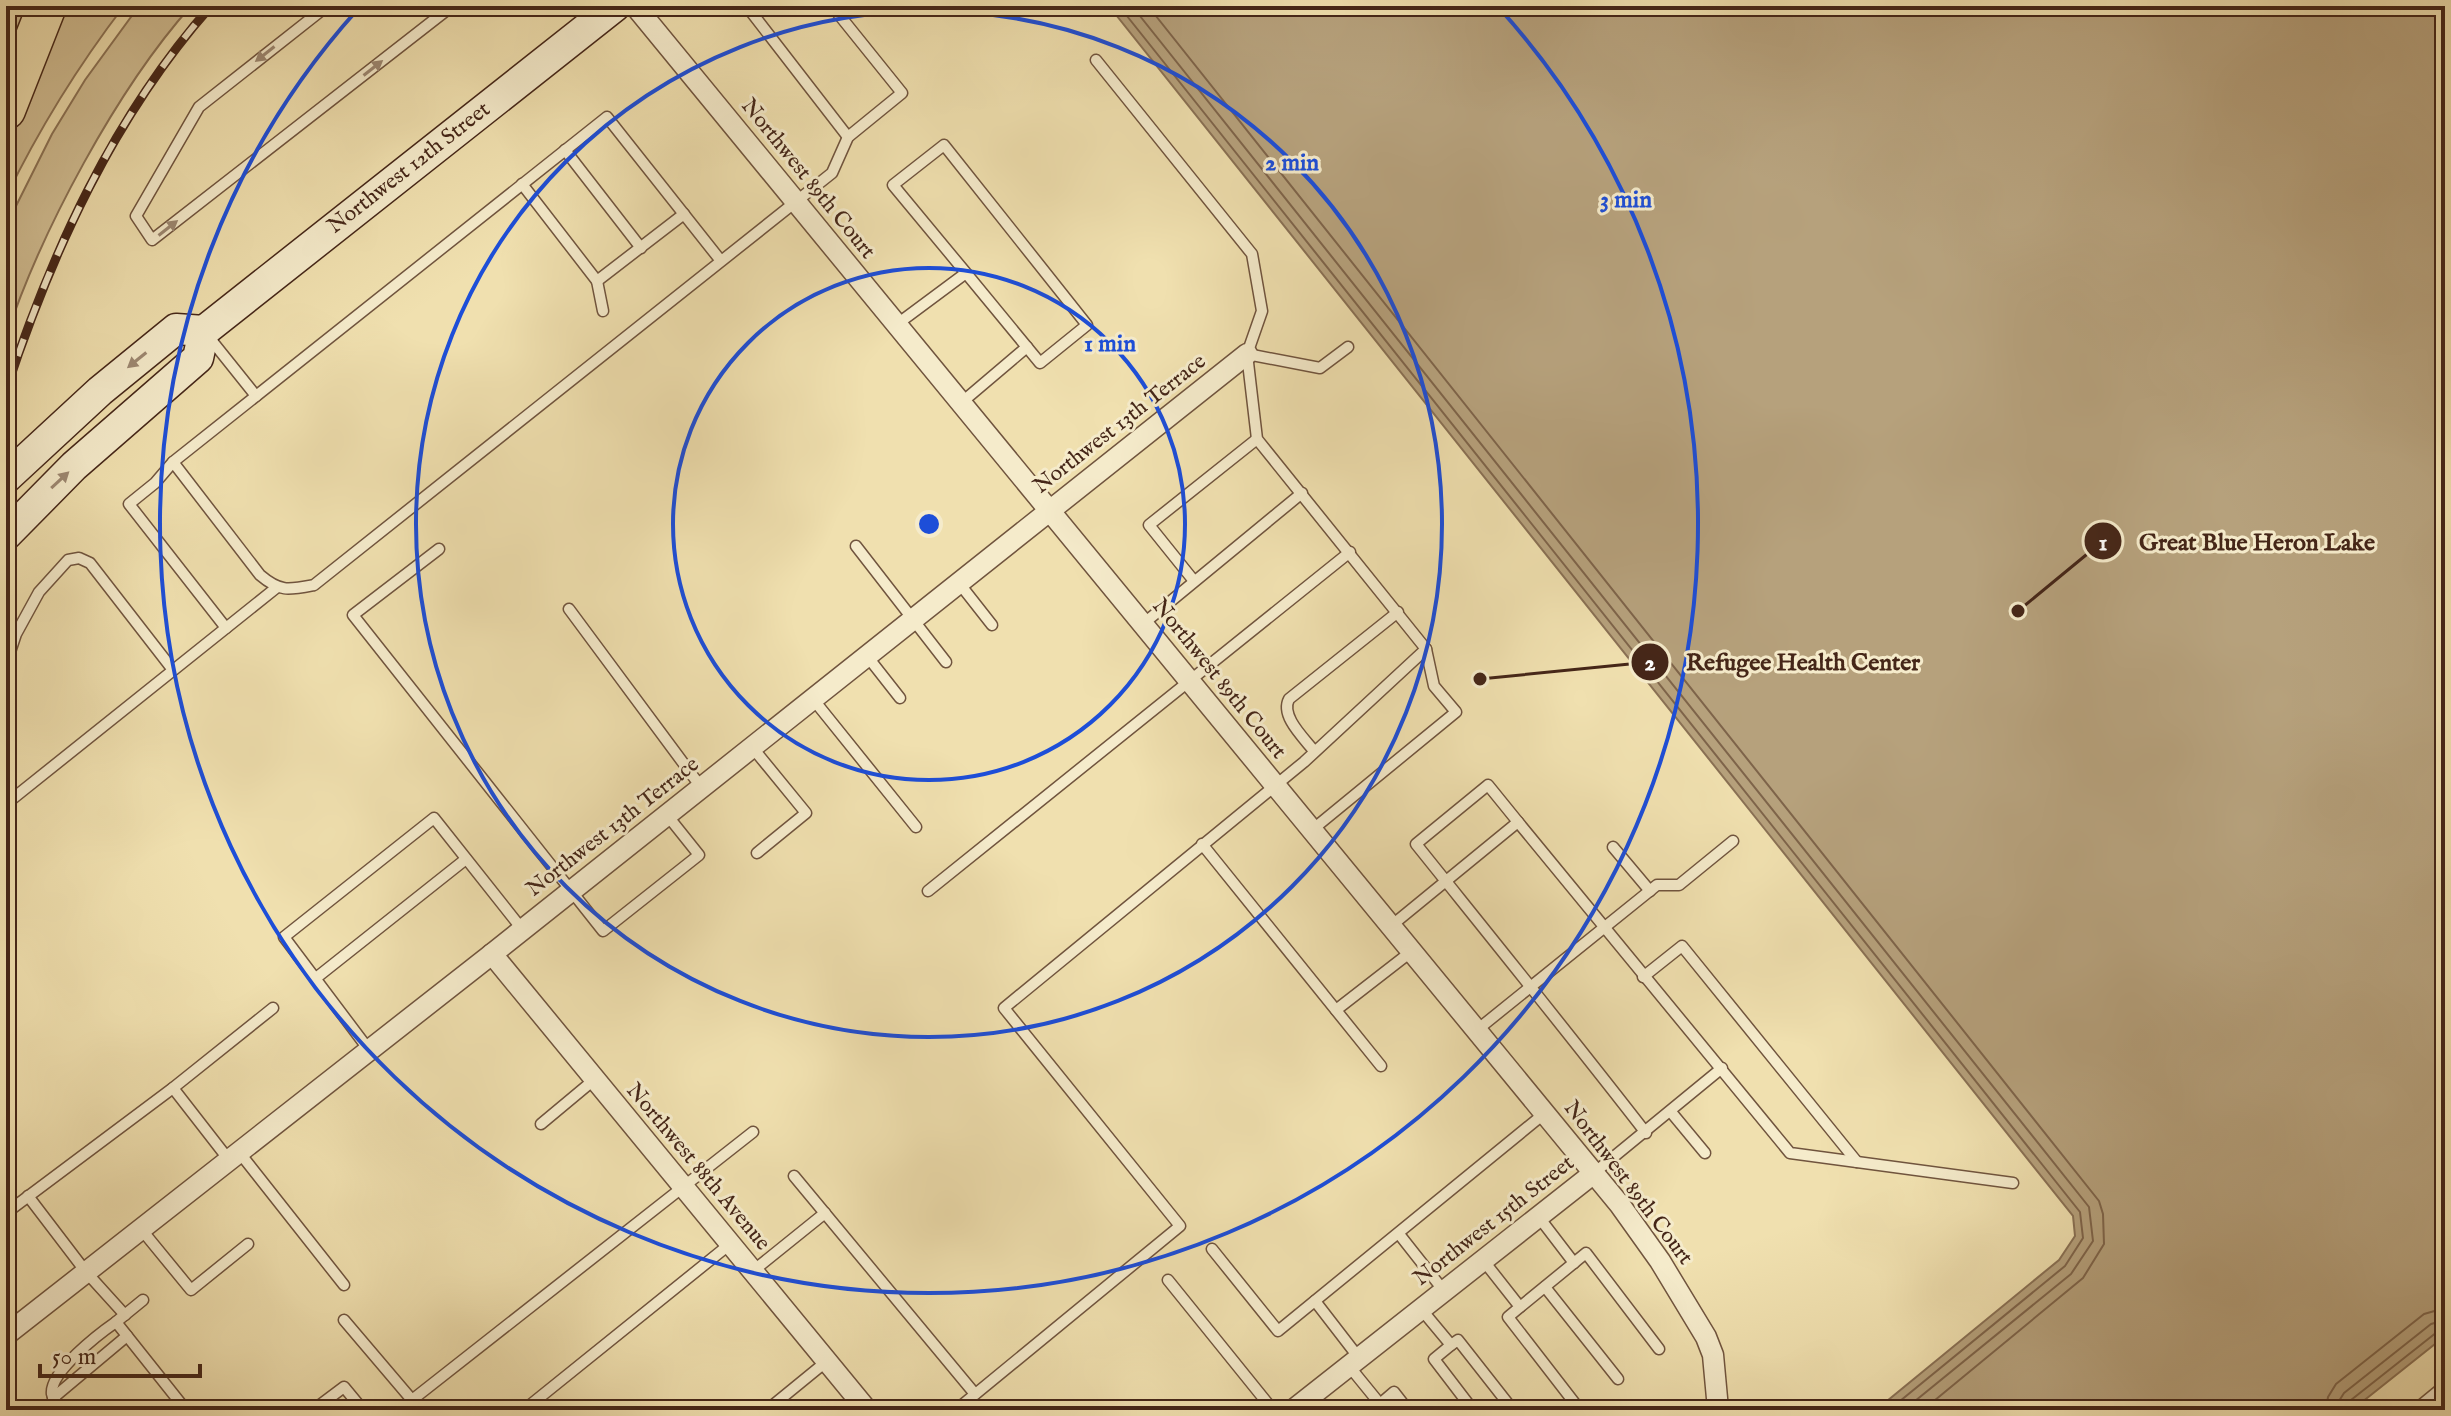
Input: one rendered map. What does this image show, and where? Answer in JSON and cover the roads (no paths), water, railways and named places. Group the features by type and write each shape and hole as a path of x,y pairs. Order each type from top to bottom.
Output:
{"highway":[{"path":"6,110 47,6"}],"main road":[{"name":"Northwest 12th Street","path":"6,535 74,466 198,358 204,331 615,6"},
{"name":"Northwest 12th Street","path":"6,478 100,391 176,329 204,331"}],"street":[{"name":"Northwest 89th Court","path":"635,6 1647,1241 1706,1337 1713,1355 1718,1409"},
{"name":"Northwest 13th Terrace","path":"6,1335 492,954 1247,354"},
{"name":"Northwest 88th Avenue","path":"492,954 867,1410"},
{"name":"Northwest 15th Street","path":"1299,1408 1594,1173"}],"lane":[{"path":"327,6 199,107 136,216 152,240 452,6"},
{"path":"761,6 752,13 848,137"},
{"path":"173,462 260,575 276,588 314,585 832,173 848,137 902,93 832,6"},
{"path":"1096,60 1252,254 1262,311 1247,354 1257,439 1426,649 1434,686 1456,712 1312,830"},
{"path":"226,628 129,504 155,483 173,462 607,117 721,261"},
{"path":"944,145 1087,325 1040,363 966,273 893,185 944,145"},
{"path":"565,150 641,248"},
{"path":"522,184 597,281 603,311"},
{"path":"597,281 684,214"},
{"path":"896,325 966,273"},
{"path":"204,331 256,396"},
{"path":"961,403 1027,347"},
{"path":"1247,354 1320,368 1348,347"},
{"path":"1194,581 1149,525 1257,439"},
{"path":"1143,624 1302,493"},
{"path":"856,546 946,662"},
{"path":"439,549 353,615 603,931 699,855 667,815"},
{"path":"928,891 1350,552"},
{"path":"6,664 16,634 39,592 68,560 79,558 90,563 173,670"},
{"path":"959,583 992,625"},
{"path":"6,804 276,588"},
{"path":"569,609 701,787"},
{"path":"1314,751 1288,715 1286,705 1289,699 1398,612"},
{"path":"956,1410 1180,1226 1004,1008 1275,785 1426,649"},
{"path":"867,656 900,698"},
{"path":"813,699 916,827"},
{"path":"752,747 806,813 757,853"},
{"path":"1646,1133 1416,844 1488,785 1790,1153 2013,1183"},
{"path":"369,1050 284,937 434,818 522,929"},
{"path":"1391,926 1518,822"},
{"path":"1477,1030 1657,885 1679,885 1733,841"},
{"path":"1202,844 1381,1066"},
{"path":"1613,847 1650,891"},
{"path":"316,978 466,859"},
{"path":"1643,977 1682,946 1857,1162"},
{"path":"1336,1010 1412,951"},
{"path":"6,1213 173,1088 273,1008"},
{"name":"Northwest 15th Street","path":"1594,1173 1722,1068"},
{"path":"541,1124 595,1079"},
{"path":"173,1088 344,1285"},
{"path":"1671,1112 1705,1153"},
{"path":"1212,1249 1278,1331 1545,1113"},
{"path":"344,1320 412,1400 753,1132"},
{"path":"794,1176 975,1394"},
{"path":"28,1196 120,1319 127,1336 186,1410"},
{"path":"753,1271 825,1213"},
{"path":"1538,1216 1574,1263"},
{"path":"141,1229 191,1290 248,1244"},
{"path":"1399,1234 1444,1291"},
{"path":"524,1410 730,1244"},
{"path":"1580,1410 1508,1317 1586,1253 1659,1349"},
{"path":"1483,1260 1520,1307"},
{"path":"1168,1280 1273,1410"},
{"path":"1545,1287 1618,1379"},
{"path":"63,1410 53,1398 52,1390 74,1357 87,1342 143,1300"},
{"path":"1315,1301 1354,1362 1376,1407 1394,1392 1408,1410"},
{"path":"1421,1309 1451,1345"},
{"path":"53,1398 127,1336"},
{"path":"1473,1410 1434,1359 1458,1340 1513,1410"},
{"path":"767,1410 827,1361"},
{"path":"316,1408 344,1387 363,1410"},
{"path":"2415,1410 2443,1387"}],"water":[{"path":"1109,6 2445,6 2445,1336 2352,1410 1876,1410 2059,1260 2075,1236 2073,1216"}],"railway":[{"path":"6,390 44,287 89,188 144,93 211,6"}],"place":[{"name":"Great Blue Heron Lake","path":"2018,611"},
{"name":"Refugee Health Center","path":"1480,679"}]}
